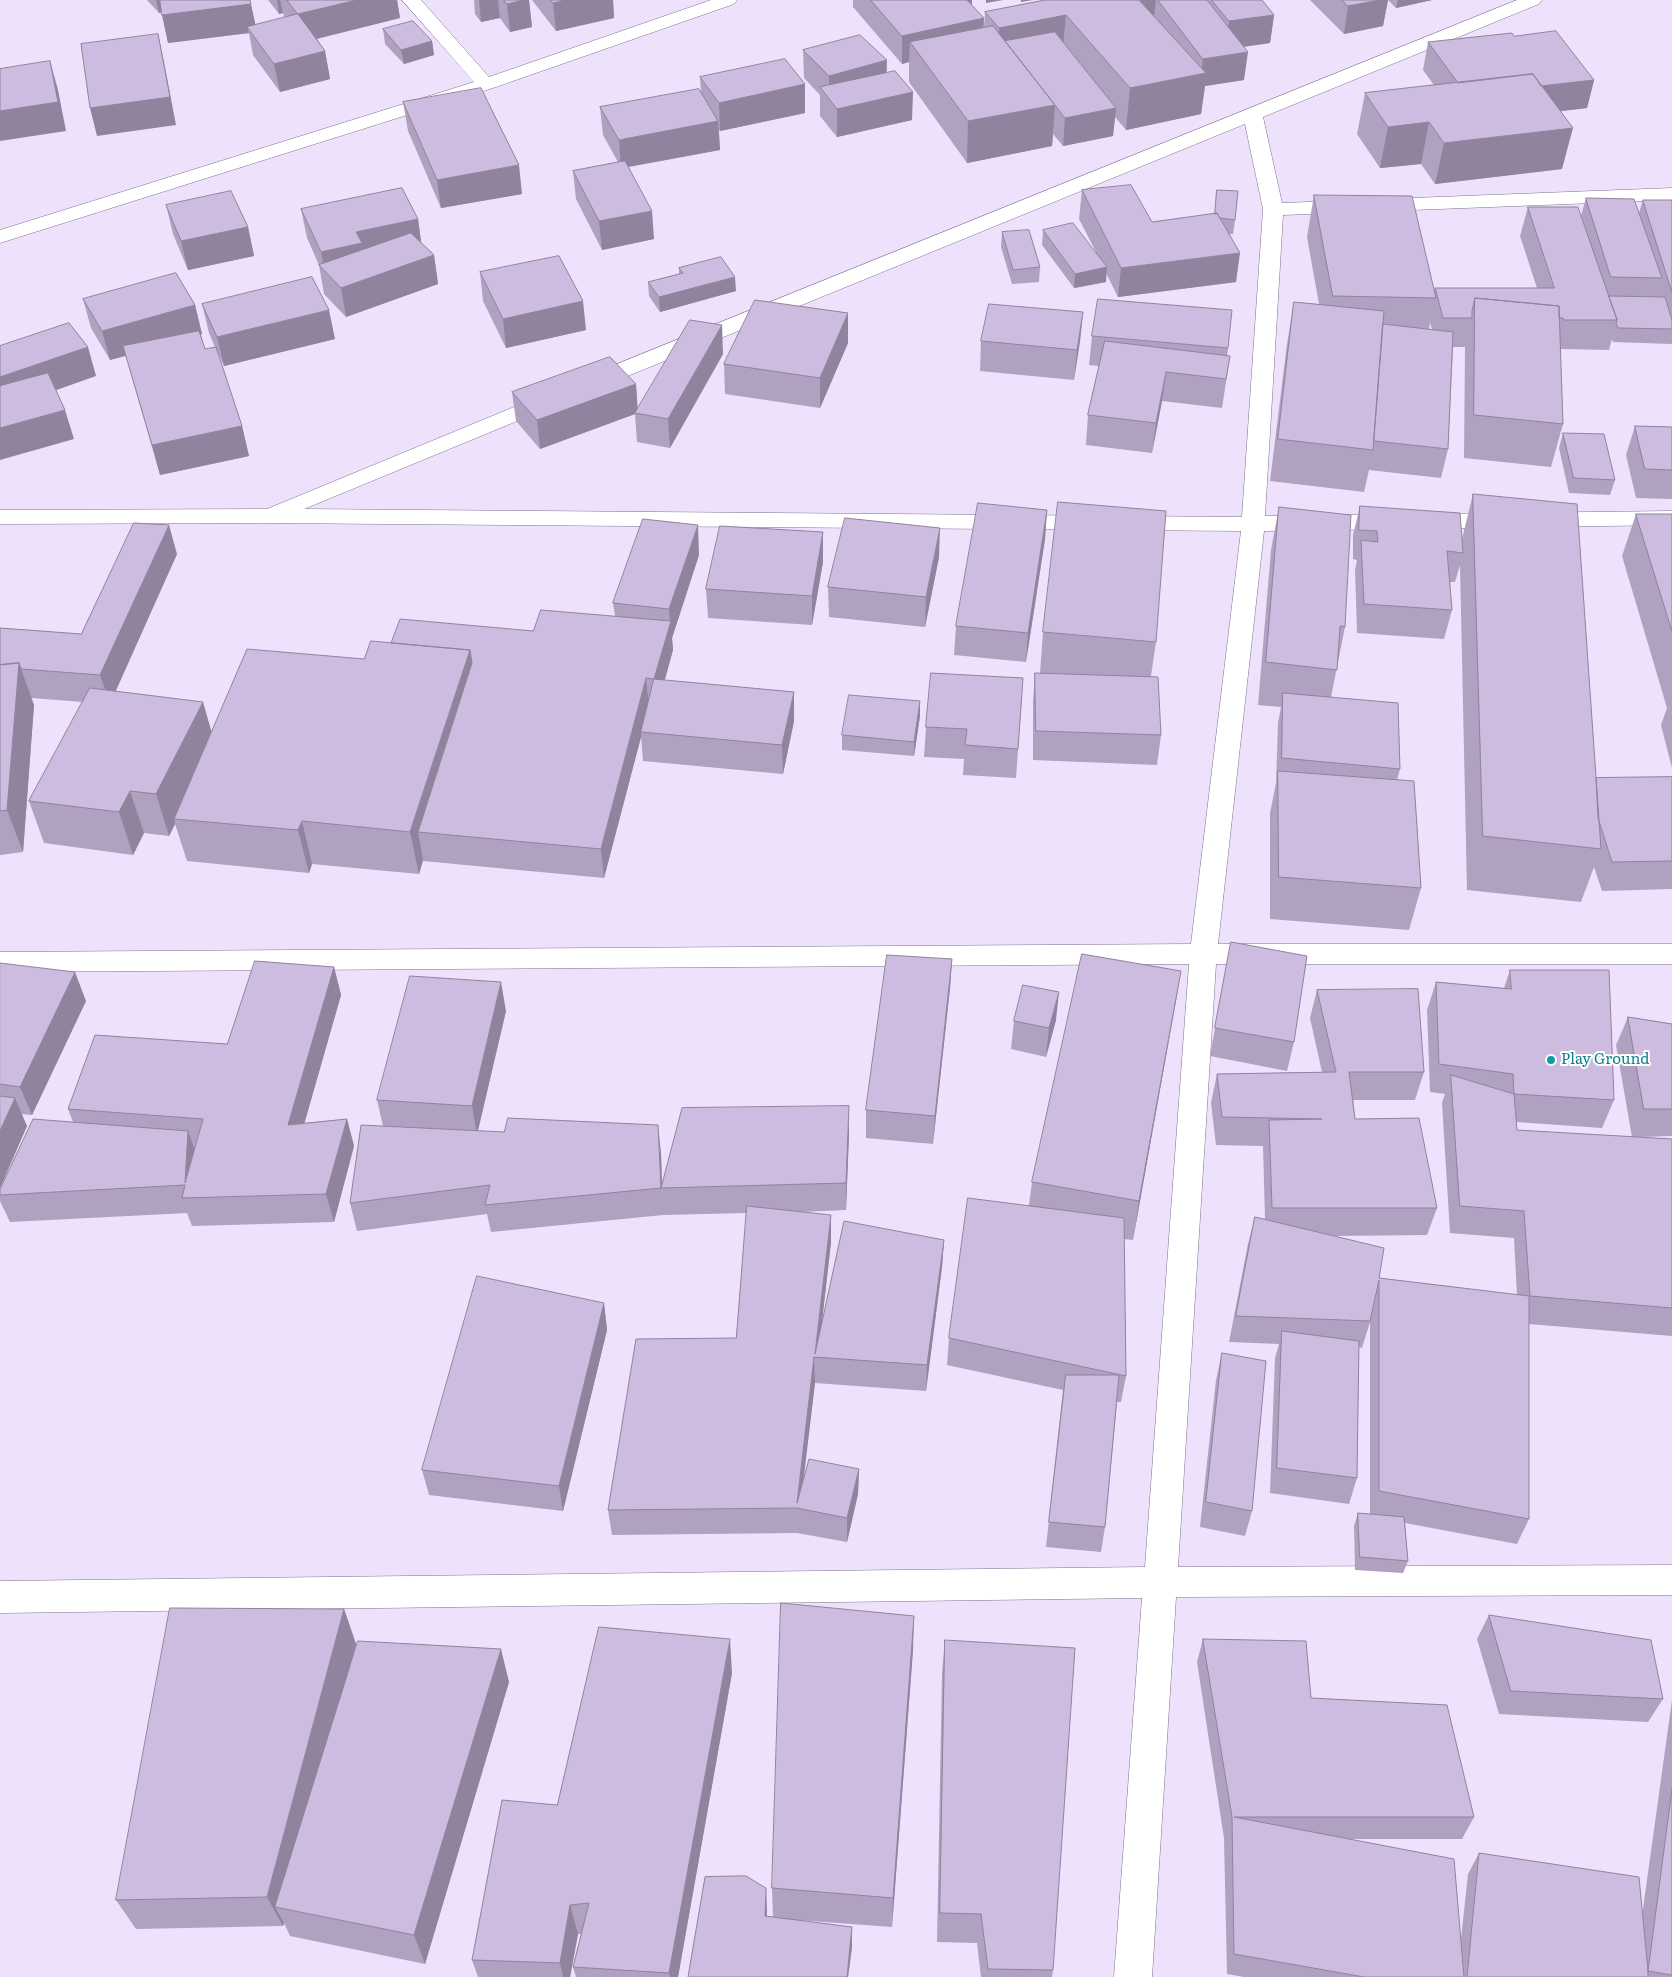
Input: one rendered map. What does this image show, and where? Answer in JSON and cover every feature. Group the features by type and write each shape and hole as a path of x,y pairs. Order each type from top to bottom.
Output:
{"street":[{"path":"411,0 486,84"},
{"path":"0,237 486,84 728,0"},
{"path":"265,516 1533,0"},
{"path":"1133,1977 1202,954 1253,524 1273,209 1253,115"},
{"path":"1273,209 1672,194"},
{"path":"0,517 265,516 1253,524 1672,518"},
{"path":"0,962 1202,954 1672,954"},
{"path":"0,1597 1160,1582 1672,1580"}],"building":[{"path":"160,0 250,0 251,4 162,15"},
{"path":"287,0 357,0 298,14"},
{"path":"504,0 524,0 507,4"},
{"path":"551,0 565,0 553,3"},
{"path":"871,0 967,0 984,18 902,36"},
{"path":"1045,0 1139,0 1206,73 1130,88 1066,15 999,28 985,12"},
{"path":"1158,0 1207,0 1248,52 1203,59"},
{"path":"1212,0 1262,0 1274,15 1229,21"},
{"path":"1342,0 1380,0 1348,6"},
{"path":"298,14 325,51 274,64 247,27"},
{"path":"413,21 432,41 401,50 383,29"},
{"path":"993,26 1055,105 968,121 910,42"},
{"path":"1556,31 1594,80 1541,86 1533,74 1458,83 1428,42 1512,33 1514,36"},
{"path":"1055,32 1116,108 1065,118 1005,41"},
{"path":"158,34 170,97 90,108 81,44"},
{"path":"860,35 887,60 829,76 803,50"},
{"path":"785,59 805,84 719,103 700,77"},
{"path":"50,61 58,102 0,111 0,69"},
{"path":"895,71 913,92 837,109 820,87"},
{"path":"1533,74 1573,128 1444,143 1429,122 1388,127 1365,93"},
{"path":"481,88 519,165 437,180 403,102"},
{"path":"699,89 718,121 619,140 600,107"},
{"path":"625,161 652,211 599,221 573,171"},
{"path":"1131,185 1152,222 1217,213 1240,253 1121,268 1082,190"},
{"path":"402,188 418,219 356,232 362,243 321,252 301,209"},
{"path":"1217,190 1238,191 1235,220 1220,218 1217,213 1215,214"},
{"path":"231,191 248,227 181,241 166,205"},
{"path":"1314,195 1412,196 1436,298 1333,296"},
{"path":"1586,198 1634,199 1662,278 1611,277"},
{"path":"1643,200 1672,200 1672,292"},
{"path":"1528,207 1578,207 1617,320 1564,320 1559,318 1559,306 1475,298 1472,318 1443,318 1435,288 1554,288"},
{"path":"1073,223 1107,267 1075,274 1043,230"},
{"path":"1029,230 1040,267 1013,270 1002,232"},
{"path":"411,233 434,255 341,288 319,265"},
{"path":"559,256 583,301 503,319 480,272"},
{"path":"721,257 735,277 659,297 648,282 683,273 679,268"},
{"path":"176,273 195,305 102,331 83,299"},
{"path":"312,277 329,310 217,337 202,304"},
{"path":"1609,296 1665,297 1672,320 1672,329 1618,328"},
{"path":"1475,298 1559,306 1563,424 1474,415"},
{"path":"1098,299 1232,310 1228,348 1092,336"},
{"path":"755,300 848,313 820,378 724,364"},
{"path":"1294,302 1384,311 1373,450 1278,439"},
{"path":"989,304 1083,312 1077,350 981,341"},
{"path":"690,320 722,325 668,419 635,413"},
{"path":"69,323 88,347 0,377 0,346"},
{"path":"1383,324 1453,332 1448,449 1374,441"},
{"path":"199,331 205,349 216,347 242,426 152,445 123,346"},
{"path":"1105,341 1230,356 1226,379 1166,372 1156,423 1088,415"},
{"path":"610,357 636,384 537,420 512,392"},
{"path":"48,373 65,410 0,428 0,386"},
{"path":"1635,426 1672,427 1672,470 1645,469"},
{"path":"1563,433 1604,434 1615,480 1574,478"},
{"path":"1473,494 1577,504 1601,849 1483,836"},
{"path":"1058,502 1166,511 1156,642 1043,632"},
{"path":"978,503 1047,510 1028,633 956,626"},
{"path":"1360,506 1460,513 1463,553 1447,551 1452,610 1364,604 1361,540 1378,542 1377,531 1359,530"},
{"path":"1279,507 1351,515 1345,627 1340,626 1337,670 1266,662"},
{"path":"1636,514 1672,514 1672,631"},
{"path":"845,518 940,528 926,597 828,587"},
{"path":"643,519 698,525 669,609 613,603"},
{"path":"134,523 169,525 100,675 21,669 19,663 0,665 0,628 81,634"},
{"path":"720,526 823,532 812,596 706,589"},
{"path":"541,610 671,621 654,679 646,678 601,849 418,832 472,663 470,650 391,643 400,619 533,631"},
{"path":"371,641 470,650 410,832 302,821 298,830 174,819 247,649 364,659"},
{"path":"19,663 7,810 0,811 0,665"},
{"path":"931,673 1023,678 1018,749 965,745 967,729 926,727"},
{"path":"1035,673 1158,677 1161,735 1036,731"},
{"path":"654,679 794,692 782,745 641,732"},
{"path":"90,688 203,702 156,794 130,791 119,812 29,801"},
{"path":"1283,693 1398,703 1400,769 1282,758"},
{"path":"849,695 920,701 914,742 842,735"},
{"path":"1278,771 1414,781 1421,888 1279,877"},
{"path":"1672,777 1672,861 1612,862 1598,818 1596,778"},
{"path":"1231,942 1307,956 1294,1042 1215,1028"},
{"path":"1082,954 1181,971 1139,1201 1032,1182"},
{"path":"887,955 952,959 935,1116 866,1110"},
{"path":"255,961 334,967 288,1125 347,1119 326,1194 182,1198 185,1185 0,1195 0,1189 33,1119 188,1131 185,1183 203,1119 68,1109 95,1035 227,1044"},
{"path":"0,963 75,972 20,1087 0,1084"},
{"path":"1510,970 1609,970 1614,1100 1514,1094 1513,1074 1439,1064 1436,982 1511,989"},
{"path":"410,976 501,982 472,1106 377,1100"},
{"path":"1023,985 1059,992 1049,1028 1014,1021"},
{"path":"1418,989 1424,1072 1349,1072 1355,1119 1419,1118 1437,1208 1272,1208 1269,1120 1322,1119 1222,1117 1217,1074 1336,1072 1317,990"},
{"path":"1628,1017 1672,1024 1672,1109 1644,1109"},
{"path":"1451,1075 1514,1094 1517,1130 1672,1139 1672,1308 1530,1296 1524,1211 1460,1206"},
{"path":"0,1096 15,1098 0,1131"},
{"path":"849,1106 846,1183 661,1188 682,1108"},
{"path":"508,1118 658,1125 661,1188 485,1205 490,1185 350,1203 361,1125 504,1132"},
{"path":"968,1198 1124,1218 1126,1376 949,1338"},
{"path":"747,1206 831,1215 815,1354 844,1221 944,1240 927,1365 814,1357 797,1503 809,1459 859,1469 847,1518 797,1508 608,1510 636,1339 736,1338"},
{"path":"1255,1217 1384,1248 1379,1278 1529,1296 1529,1519 1379,1491 1379,1280 1370,1321 1236,1316"},
{"path":"477,1276 604,1303 559,1486 422,1470"},
{"path":"1282,1331 1359,1341 1357,1478 1277,1468"},
{"path":"1222,1353 1266,1361 1252,1511 1206,1502"},
{"path":"1066,1375 1119,1375 1105,1527 1049,1522"},
{"path":"1358,1513 1404,1517 1408,1561 1360,1557"},
{"path":"781,1603 914,1616 893,1898 772,1888"},
{"path":"170,1608 344,1609 267,1897 116,1900"},
{"path":"1489,1615 1651,1640 1663,1699 1511,1691"},
{"path":"599,1627 730,1639 669,1973 573,1967 589,1903 570,1905 560,1963 472,1960 502,1800 557,1805"},
{"path":"1203,1639 1306,1641 1311,1698 1447,1705 1474,1817 1234,1817 1454,1859 1464,1977 1364,1977 1234,1954 1232,1817"},
{"path":"945,1640 1075,1648 1053,1970 988,1969 981,1914 940,1913"},
{"path":"358,1641 501,1649 414,1935 275,1907"},
{"path":"1672,1789 1672,1975 1648,1971"},
{"path":"1479,1853 1639,1877 1648,1977 1467,1977"},
{"path":"746,1876 766,1888 765,1916 852,1927 847,1977 688,1977 705,1877"}],"place":[{"name":"Play Ground","path":"1551,1060"}]}
